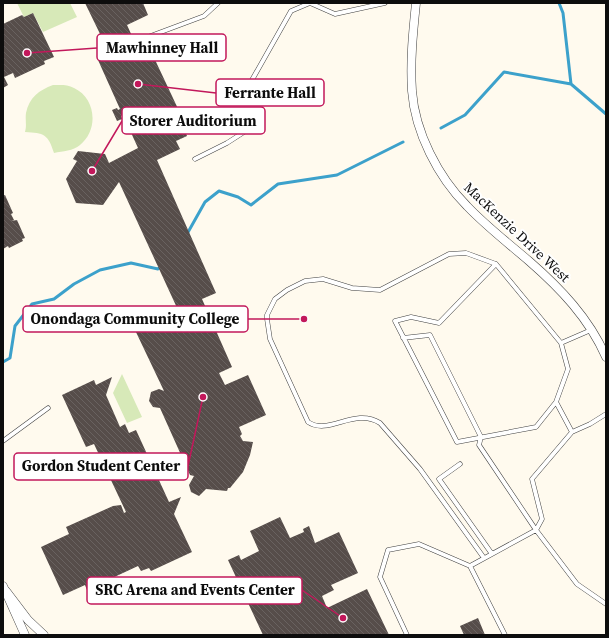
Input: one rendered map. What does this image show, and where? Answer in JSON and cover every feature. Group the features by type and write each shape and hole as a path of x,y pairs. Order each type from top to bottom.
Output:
{"street":[{"name":"MacKenzie Drive West","path":"416,3 411,50 412,92 422,134 434,159 456,193 468,207 548,278 577,308 606,356"},
{"path":"4,588 28,620 43,635 52,635"},
{"path":"4,588 25,635"}],"lane":[{"path":"146,38 204,16 218,3"},
{"path":"239,103 291,11 310,3 335,14 385,3"},
{"path":"195,159 228,143 255,125"},
{"path":"484,558 420,469 380,423 374,419 360,416 318,426 308,422 270,340 267,315 275,299 305,281 323,279 352,288 380,290 450,254 466,253 496,264 562,343 568,370 556,402 536,427 458,442 395,321 411,317 439,323 496,264"},
{"path":"562,343 590,330"},
{"path":"403,338 430,335 481,437 479,445 536,530 577,584 606,604"},
{"path":"556,402 572,432"},
{"path":"3,441 48,408"},
{"path":"470,566 536,530 542,519 532,479 572,432 590,424 606,414"},
{"path":"460,464 439,479 492,554"},
{"path":"407,635 380,577 388,550 419,544 470,566 505,635"}],"green space":[{"path":"17,3 70,3 77,17 43,32 33,13 24,17"},
{"path":"53,85 69,86 81,93 91,106 92,115 90,131 86,139 80,145 71,150 54,153 47,138 41,134 25,132 27,108 32,99 43,89"},
{"path":"122,374 142,417 127,423 113,393"}],"building":[{"path":"85,3 143,3 148,15 127,25 137,47 145,43 147,48 149,47 188,130 185,131 187,136 176,141 180,149 157,160 216,293 202,299 232,367 219,373 225,385 248,375 266,415 239,427 242,434 240,436 243,441 253,442 250,455 243,472 227,491 206,489 199,496 191,492 189,485 194,476 190,475 160,408 153,407 149,401 151,392 159,389 164,391 135,330 178,310 119,182 103,205 76,203 66,179 77,161 73,159 78,151 105,154 109,163 138,148 123,115 121,116 122,119 117,121 112,110 117,108 118,110 120,109 98,60 111,54 104,37 102,38"},
{"path":"33,13 54,57 44,61 45,64 15,78 13,73 4,77 8,85 3,88 3,24 22,15 24,17"},
{"path":"5,195 13,213 11,214 14,220 11,221 17,220 25,238 22,239 23,241 9,248 8,246 3,249 3,196"},
{"path":"112,377 106,395 120,427 125,424 129,433 136,430 169,502 181,497 174,514 192,552 151,571 149,568 141,571 138,566 95,586 90,598 85,585 63,595 41,547 69,534 66,527 113,506 121,505 124,513 126,512 94,444 86,447 62,395 94,380 96,385"},
{"path":"280,517 290,538 304,532 303,529 309,526 315,543 339,532 358,573 331,585 334,590 322,596 327,608 367,589 389,635 263,635 228,560 239,555 241,560 259,551 250,531"},
{"path":"478,618 485,635 464,635 460,626"}],"waterway":[{"path":"559,3 563,13 571,84"},
{"path":"441,128 465,115 504,72 571,84 606,114"},
{"path":"187,234 205,202 219,191 238,197 251,205 278,184 337,175 403,142"},
{"path":"3,362 10,358 15,326 32,304 54,299 74,284 100,270 131,263 158,269 161,266"}],"place":[{"name":"Mawhinney Hall","path":"27,53"},
{"name":"Ferrante Hall","path":"138,84"},
{"name":"Storer Auditorium","path":"92,171"},
{"name":"Onondaga Community College","path":"304,319"},
{"name":"Gordon Student Center","path":"203,397"},
{"name":"SRC Arena and Events Center","path":"343,618"}]}
